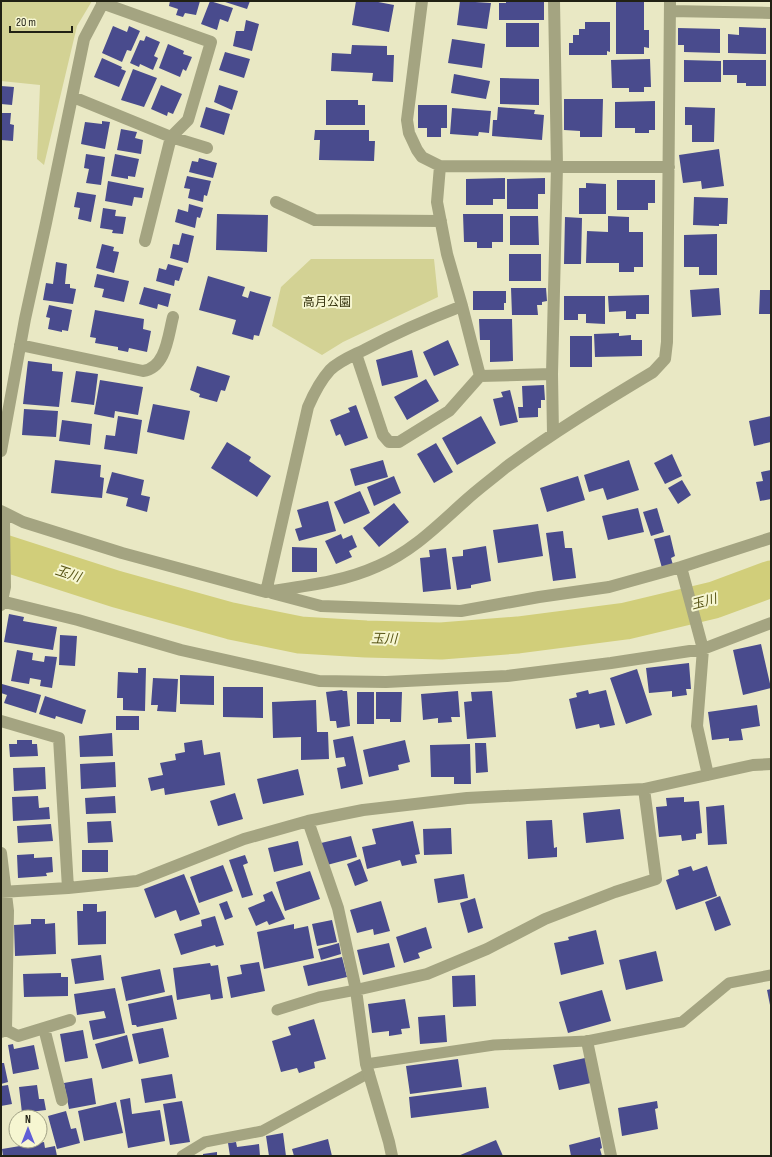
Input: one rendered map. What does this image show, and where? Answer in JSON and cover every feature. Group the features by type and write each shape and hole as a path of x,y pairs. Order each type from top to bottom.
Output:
{"street":[{"path":"422,1 407,120 409,133 422,157 440,166 669,167"},
{"path":"553,434 552,374 557,166 554,1"},
{"path":"1,451 20,345 84,39 103,2 211,42 188,120 171,137 145,241"},
{"path":"266,592 331,582 355,575 400,555 439,526 465,500 500,473 553,434 653,372 665,359 667,342 670,6 771,13"},
{"path":"73,97 171,137 207,148"},
{"path":"440,166 437,202 447,254 480,376"},
{"path":"276,202 315,220 441,221"},
{"path":"266,592 284,506 308,407 314,392 331,369 343,360 404,329 462,306"},
{"path":"20,345 143,371 148,370 160,362 174,317"},
{"path":"356,354 383,435 389,442 394,443 399,442 449,411 480,376 552,374"},
{"path":"1,511 23,522 122,553 321,606 461,612 539,597 609,587 681,567 771,538"},
{"path":"2,521 5,587 2,602 78,620 181,650 319,681 386,682 507,676 611,663 703,649 771,623"},
{"path":"681,567 703,649 696,726 708,775"},
{"path":"1,721 59,738 68,888"},
{"path":"3,891 68,888 137,881 244,839 308,821 363,810 467,798 644,790 753,765 771,764"},
{"path":"356,990 427,974 487,949 545,919 615,892 656,879 644,790"},
{"path":"308,821 338,908 356,990 368,1069 392,1156"},
{"path":"1,852 3,891 8,911 3,1031 18,1036 70,1020"},
{"path":"44,1028 62,1100"},
{"path":"587,1041 611,1156"}],"lane":[{"path":"182,1156 205,1142 262,1131 368,1069 494,1045 587,1041 682,1022 729,983 771,975"},
{"path":"277,1010 319,996 356,990"}],"green space":[{"path":"1,1 92,1 77,26 44,165 37,159 40,85 1,81"},
{"name":"高月公園","path":"311,259 434,259 438,297 343,342 322,355 272,326 281,287"}],"building":[{"path":"170,1 200,1 196,15 185,13 183,17 176,15 178,9 169,6"},
{"path":"210,1 233,8 228,22 220,19 217,30 201,24"},
{"path":"222,1 250,1 247,9"},
{"path":"356,1 373,1 394,5 389,32 352,25"},
{"path":"460,1 491,3 487,29 457,25"},
{"path":"506,1 544,1 544,20 499,20 499,3 506,3"},
{"path":"616,1 644,1 644,30 649,30 649,48 644,47 644,54 616,54"},
{"path":"246,20 259,24 252,51 233,46 236,31 244,31"},
{"path":"585,22 610,22 610,52 607,51 607,55 569,55 569,43 573,43 573,35 579,35 579,29 585,29"},
{"path":"506,23 539,23 539,47 506,47"},
{"path":"113,26 127,32 129,26 140,31 131,51 127,50 122,62 102,53"},
{"path":"739,27 766,28 766,54 728,53 728,34 739,35"},
{"path":"678,28 720,29 720,53 684,52 684,45 678,45"},
{"path":"146,36 160,42 154,56 158,58 153,70 140,64 139,67 130,63 140,40 144,41"},
{"path":"452,39 485,44 482,68 448,63"},
{"path":"168,44 184,51 183,54 192,57 186,71 183,69 180,77 159,68"},
{"path":"352,45 387,46 387,55 394,55 393,82 372,81 373,73 331,71 332,53 351,54"},
{"path":"225,52 250,59 244,78 219,70"},
{"path":"102,58 122,67 121,69 126,71 119,87 94,77"},
{"path":"650,59 651,87 644,87 644,92 629,92 629,88 612,88 611,60"},
{"path":"684,60 721,61 721,82 684,82"},
{"path":"723,60 766,60 766,86 746,86 746,83 737,83 737,75 723,75"},
{"path":"133,69 157,78 144,107 121,100"},
{"path":"454,74 490,81 486,99 451,93"},
{"path":"500,78 539,79 539,105 500,104"},
{"path":"161,85 182,94 173,114 168,112 167,116 151,109"},
{"path":"219,85 238,91 232,110 214,102"},
{"path":"1,86 14,87 12,105 1,104"},
{"path":"564,99 603,99 602,137 580,137 580,131 564,130"},
{"path":"326,100 358,100 358,105 365,105 365,125 326,125"},
{"path":"655,101 655,130 649,130 649,133 635,133 635,128 615,128 615,102"},
{"path":"418,105 447,105 447,128 441,128 441,137 427,137 427,128 418,128"},
{"path":"206,107 230,114 224,135 200,127"},
{"path":"498,107 535,110 534,114 544,115 542,140 492,136 493,120 497,120"},
{"path":"685,107 715,108 714,142 692,142 692,125 685,125"},
{"path":"452,108 491,111 489,133 479,132 478,136 450,134"},
{"path":"1,113 11,113 10,124 14,125 13,141 1,140"},
{"path":"102,121 110,122 105,149 81,144 85,122 102,124"},
{"path":"121,129 137,132 135,138 143,140 141,154 117,150"},
{"path":"315,130 369,130 369,141 375,141 374,161 319,160 320,140 314,140"},
{"path":"719,149 724,186 702,189 701,181 683,183 679,155"},
{"path":"86,154 105,157 101,185 86,183 89,169 84,168"},
{"path":"115,154 139,159 135,177 128,176 128,179 111,176"},
{"path":"199,158 217,163 213,178 189,172 192,161 198,162"},
{"path":"187,176 211,181 207,196 204,195 203,202 188,198 190,189 184,188"},
{"path":"505,178 505,199 493,199 493,205 466,205 466,179"},
{"path":"545,178 545,194 538,194 538,209 507,209 507,179"},
{"path":"617,180 655,180 655,203 648,203 648,210 617,210"},
{"path":"108,181 144,188 142,198 134,197 132,206 105,201"},
{"path":"586,183 606,184 606,214 579,214 579,188 586,188"},
{"path":"77,192 96,195 91,222 78,219 80,208 74,207"},
{"path":"694,197 728,198 727,224 719,224 719,226 693,225"},
{"path":"189,204 203,208 200,218 197,217 195,228 175,222 178,209 188,212"},
{"path":"103,208 116,210 115,216 126,217 123,234 112,233 113,230 100,228"},
{"path":"217,214 268,215 267,252 216,250"},
{"path":"463,214 503,214 503,242 492,242 492,248 477,248 477,242 464,242"},
{"path":"510,216 538,216 539,245 510,245"},
{"path":"608,216 629,217 629,232 643,232 643,267 634,267 634,272 619,272 619,263 586,263 587,231 608,232"},
{"path":"565,217 582,218 581,264 564,264"},
{"path":"182,233 194,236 188,263 170,258 173,244 179,245"},
{"path":"717,234 717,275 699,275 699,267 684,267 684,235"},
{"path":"102,244 114,247 113,251 119,252 114,273 96,268"},
{"path":"509,254 541,254 541,281 509,281"},
{"path":"56,262 67,264 65,284 70,284 70,288 76,289 73,304 43,300 46,283 53,284"},
{"path":"168,264 183,268 179,281 175,280 174,286 156,281 159,268 166,270"},
{"path":"97,274 129,281 124,302 102,297 104,289 94,287"},
{"path":"208,276 245,287 242,296 248,298 250,291 271,297 259,336 254,335 253,340 232,334 236,320 199,310"},
{"path":"144,287 171,294 168,307 158,304 157,309 139,304"},
{"path":"511,288 546,288 547,301 542,302 542,305 537,305 538,315 512,315"},
{"path":"719,288 721,315 692,317 690,290"},
{"path":"760,290 771,290 771,314 759,314"},
{"path":"473,291 506,291 506,303 504,303 504,310 473,310"},
{"path":"649,295 649,314 636,314 636,319 626,319 626,311 609,312 608,296"},
{"path":"564,296 605,296 605,324 586,323 586,314 578,314 578,320 564,320"},
{"path":"49,305 72,310 68,331 62,330 62,332 48,329 50,318 46,317"},
{"path":"95,310 144,319 143,329 151,331 147,352 129,348 128,352 118,350 118,347 95,343 96,338 90,337"},
{"path":"479,319 512,319 513,361 490,362 490,340 480,340"},
{"path":"619,333 619,336 631,335 631,340 642,340 642,356 595,357 594,334"},
{"path":"570,336 592,336 592,367 570,367"},
{"path":"448,340 459,365 434,376 423,352"},
{"path":"412,350 418,377 382,386 376,360"},
{"path":"28,361 52,364 52,371 63,372 59,407 23,404"},
{"path":"197,366 230,376 225,391 221,390 217,402 199,397 200,394 190,390"},
{"path":"76,371 98,374 94,405 71,402"},
{"path":"426,379 439,401 407,420 394,397"},
{"path":"100,380 143,387 138,415 115,411 114,418 94,414"},
{"path":"544,385 545,400 541,400 541,408 538,408 538,417 519,418 518,407 523,407 522,386"},
{"path":"510,390 518,422 500,426 493,399 503,397 501,392"},
{"path":"153,404 190,411 184,440 147,432"},
{"path":"356,405 368,438 345,446 340,434 336,436 330,420 350,412 348,408"},
{"path":"24,409 58,411 56,437 22,435"},
{"path":"118,416 142,420 137,454 104,449 106,435 115,436"},
{"path":"481,416 496,443 457,465 442,438"},
{"path":"771,416 771,442 754,446 749,421"},
{"path":"62,420 92,424 90,445 59,441"},
{"path":"227,442 251,457 249,461 271,476 257,497 211,468"},
{"path":"436,443 453,472 434,483 417,454"},
{"path":"672,454 682,476 665,484 654,463"},
{"path":"55,460 101,465 100,477 104,478 102,498 51,493"},
{"path":"383,460 388,477 355,486 350,469"},
{"path":"629,460 639,490 607,500 603,488 589,492 584,475"},
{"path":"771,470 771,499 760,501 756,482 763,481 761,472"},
{"path":"112,472 144,480 141,495 150,497 147,512 126,506 128,498 106,493"},
{"path":"394,476 401,493 374,506 367,487"},
{"path":"578,476 585,500 547,512 540,488"},
{"path":"682,480 691,495 678,504 668,488"},
{"path":"360,491 370,513 344,524 334,502"},
{"path":"328,501 336,531 299,541 295,529 302,527 297,510"},
{"path":"394,503 409,522 379,547 363,528"},
{"path":"638,508 644,532 608,540 602,516"},
{"path":"657,508 664,532 651,536 643,512"},
{"path":"538,524 543,556 498,563 493,530"},
{"path":"563,531 565,548 572,548 576,578 553,581 546,533"},
{"path":"341,534 343,539 352,535 357,547 349,551 352,557 336,564 325,541"},
{"path":"670,535 675,556 671,558 673,565 662,568 654,539"},
{"path":"486,546 491,581 471,585 471,588 457,590 452,557 463,556 463,550"},
{"path":"292,547 317,548 317,572 292,572"},
{"path":"446,548 451,589 423,592 420,558 430,557 429,550"},
{"path":"9,614 24,617 23,621 57,627 53,650 4,642"},
{"path":"60,635 77,636 75,666 59,665"},
{"path":"761,644 771,688 743,695 733,650"},
{"path":"17,650 33,653 32,660 44,662 45,656 57,657 52,688 40,686 41,680 30,678 29,684 11,681"},
{"path":"689,663 691,689 686,689 687,695 672,697 672,691 649,693 646,668"},
{"path":"138,668 146,668 145,711 123,710 123,698 117,698 118,672 138,673"},
{"path":"637,669 652,715 626,724 610,678"},
{"path":"180,675 214,676 214,705 180,704"},
{"path":"153,678 178,679 176,712 157,711 158,705 151,705"},
{"path":"2,684 41,695 36,713 4,703 7,695 1,693"},
{"path":"223,687 263,687 263,718 223,717"},
{"path":"342,690 347,691 350,726 337,728 336,721 330,721 326,692"},
{"path":"588,690 589,694 606,690 615,725 600,728 599,724 576,729 569,699 577,697 576,693"},
{"path":"458,691 460,717 451,717 452,722 438,723 438,718 423,720 421,694"},
{"path":"492,691 496,737 467,739 464,702 472,701 471,692"},
{"path":"357,692 374,692 374,724 357,724"},
{"path":"376,692 402,692 401,722 390,722 390,719 376,719"},
{"path":"45,696 86,710 82,724 56,716 55,719 39,714"},
{"path":"316,700 317,732 328,732 329,759 301,760 301,737 273,738 272,702"},
{"path":"757,705 760,726 741,729 743,740 729,741 729,738 712,740 708,712"},
{"path":"116,716 139,716 139,730 116,730"},
{"path":"112,733 113,756 80,757 79,736"},
{"path":"353,736 363,784 341,789 337,768 346,766 344,757 336,758 333,740"},
{"path":"17,740 32,740 32,744 37,744 38,756 10,757 9,744 17,744"},
{"path":"202,740 204,755 220,752 225,785 165,795 164,788 151,791 148,778 163,775 160,763 176,760 175,754 185,752 184,743"},
{"path":"405,740 410,762 398,765 399,770 369,777 363,750"},
{"path":"475,743 486,743 488,772 476,773"},
{"path":"470,744 471,784 454,784 454,777 431,777 430,745"},
{"path":"115,762 116,787 81,789 80,764"},
{"path":"45,767 46,789 14,791 13,768"},
{"path":"298,769 304,795 263,804 257,779"},
{"path":"235,793 243,819 218,826 210,801"},
{"path":"38,796 39,808 49,807 50,819 13,821 12,797"},
{"path":"115,796 116,813 86,814 85,798"},
{"path":"684,797 684,802 699,801 702,833 696,834 696,839 682,841 681,835 659,837 656,807 667,806 666,798"},
{"path":"724,805 727,844 708,845 706,807"},
{"path":"620,809 624,839 586,843 583,813"},
{"path":"552,820 554,848 557,847 557,857 528,859 526,821"},
{"path":"111,821 113,842 88,843 87,822"},
{"path":"413,821 420,854 415,855 417,863 402,866 400,860 367,869 362,847 376,844 372,829"},
{"path":"51,824 53,841 18,843 17,826"},
{"path":"451,828 452,854 424,855 423,829"},
{"path":"351,836 357,857 327,865 321,843"},
{"path":"298,841 303,865 274,872 268,848"},
{"path":"82,850 108,850 108,872 82,872"},
{"path":"34,854 34,858 52,857 53,872 46,873 47,876 18,878 17,855"},
{"path":"245,855 248,863 243,865 253,895 242,898 229,860"},
{"path":"360,859 368,881 355,886 347,864"},
{"path":"223,865 233,891 199,903 190,877"},
{"path":"691,866 693,871 707,866 717,896 676,910 666,880 679,875 678,870"},
{"path":"310,871 320,899 285,911 276,882"},
{"path":"184,874 200,914 180,921 176,910 155,918 144,889"},
{"path":"464,874 468,898 438,903 434,879"},
{"path":"272,891 285,919 269,925 267,921 256,926 248,908 265,901 263,895"},
{"path":"720,896 731,925 715,931 705,902"},
{"path":"475,898 483,928 468,933 460,903"},
{"path":"227,901 233,917 225,920 219,904"},
{"path":"381,901 390,931 374,935 373,929 357,933 350,910"},
{"path":"83,904 97,904 97,912 106,911 106,944 78,945 77,911 83,911"},
{"path":"215,916 224,945 216,947 215,945 181,955 174,934 202,926 201,920"},
{"path":"31,919 45,919 45,924 55,923 56,954 15,956 14,925 31,924"},
{"path":"332,920 337,942 317,946 312,924"},
{"path":"294,924 294,929 308,926 314,958 264,969 257,932"},
{"path":"426,927 432,948 418,953 420,958 404,963 396,937"},
{"path":"596,930 604,964 561,975 554,943 569,940 568,937"},
{"path":"339,943 341,954 321,960 318,949"},
{"path":"389,943 395,967 363,975 357,950"},
{"path":"656,951 663,981 626,990 619,960"},
{"path":"101,955 104,980 75,984 71,959"},
{"path":"342,957 347,977 308,986 303,966"},
{"path":"259,962 265,991 231,998 227,977 242,974 240,965"},
{"path":"210,963 211,966 218,965 223,998 211,1000 210,994 177,1000 173,968"},
{"path":"160,969 165,992 126,1001 121,977"},
{"path":"61,973 61,977 68,977 68,996 24,997 23,974"},
{"path":"475,975 476,1006 453,1007 452,976"},
{"path":"115,988 125,1033 93,1040 89,1021 106,1018 104,1011 77,1015 74,994"},
{"path":"771,989 771,1005 770,1005 767,990"},
{"path":"602,990 611,1021 568,1033 559,1002"},
{"path":"172,995 177,1019 137,1027 136,1025 132,1025 128,1004"},
{"path":"405,999 410,1028 401,1029 402,1034 389,1036 389,1031 372,1033 368,1004"},
{"path":"445,1015 447,1042 420,1044 418,1017"},
{"path":"314,1019 326,1059 314,1062 315,1068 299,1073 297,1068 281,1072 272,1041 291,1035 288,1027"},
{"path":"163,1028 169,1057 139,1064 132,1034"},
{"path":"83,1030 88,1058 65,1062 60,1034"},
{"path":"127,1035 133,1061 102,1069 95,1044"},
{"path":"13,1044 14,1049 34,1045 39,1069 13,1074 8,1045"},
{"path":"585,1058 591,1083 559,1090 553,1065"},
{"path":"458,1059 462,1087 410,1094 406,1066"},
{"path":"1,1063 4,1063 8,1082 1,1084"},
{"path":"172,1074 176,1098 145,1103 141,1079"},
{"path":"92,1078 96,1104 69,1109 64,1083"},
{"path":"8,1085 12,1104 1,1106 1,1086"},
{"path":"37,1085 39,1099 44,1099 46,1109 22,1109 19,1087"},
{"path":"486,1087 489,1108 411,1118 409,1097"},
{"path":"130,1098 132,1114 160,1110 165,1141 128,1148 120,1100"},
{"path":"182,1101 190,1142 170,1145 163,1104"},
{"path":"657,1101 658,1108 655,1109 658,1129 622,1136 618,1108"},
{"path":"116,1102 123,1133 84,1141 78,1111"},
{"path":"66,1111 71,1129 76,1128 80,1143 57,1149 48,1116"},
{"path":"283,1133 286,1156 269,1156 266,1136"},
{"path":"600,1137 602,1148 600,1149 602,1156 571,1156 569,1145"},
{"path":"328,1139 332,1156 294,1156 292,1149"},
{"path":"496,1140 503,1156 458,1156"},
{"path":"236,1142 237,1147 259,1144 260,1156 230,1156 228,1143"},
{"path":"55,1146 57,1156 3,1156 2,1149 48,1149 48,1147"},
{"path":"217,1152 217,1156 203,1156 203,1154"}],"waterway":[{"name":"玉川","path":"1,552 116,589 231,621 300,635 366,639 441,641 518,635 626,621 714,600 771,579"}]}
